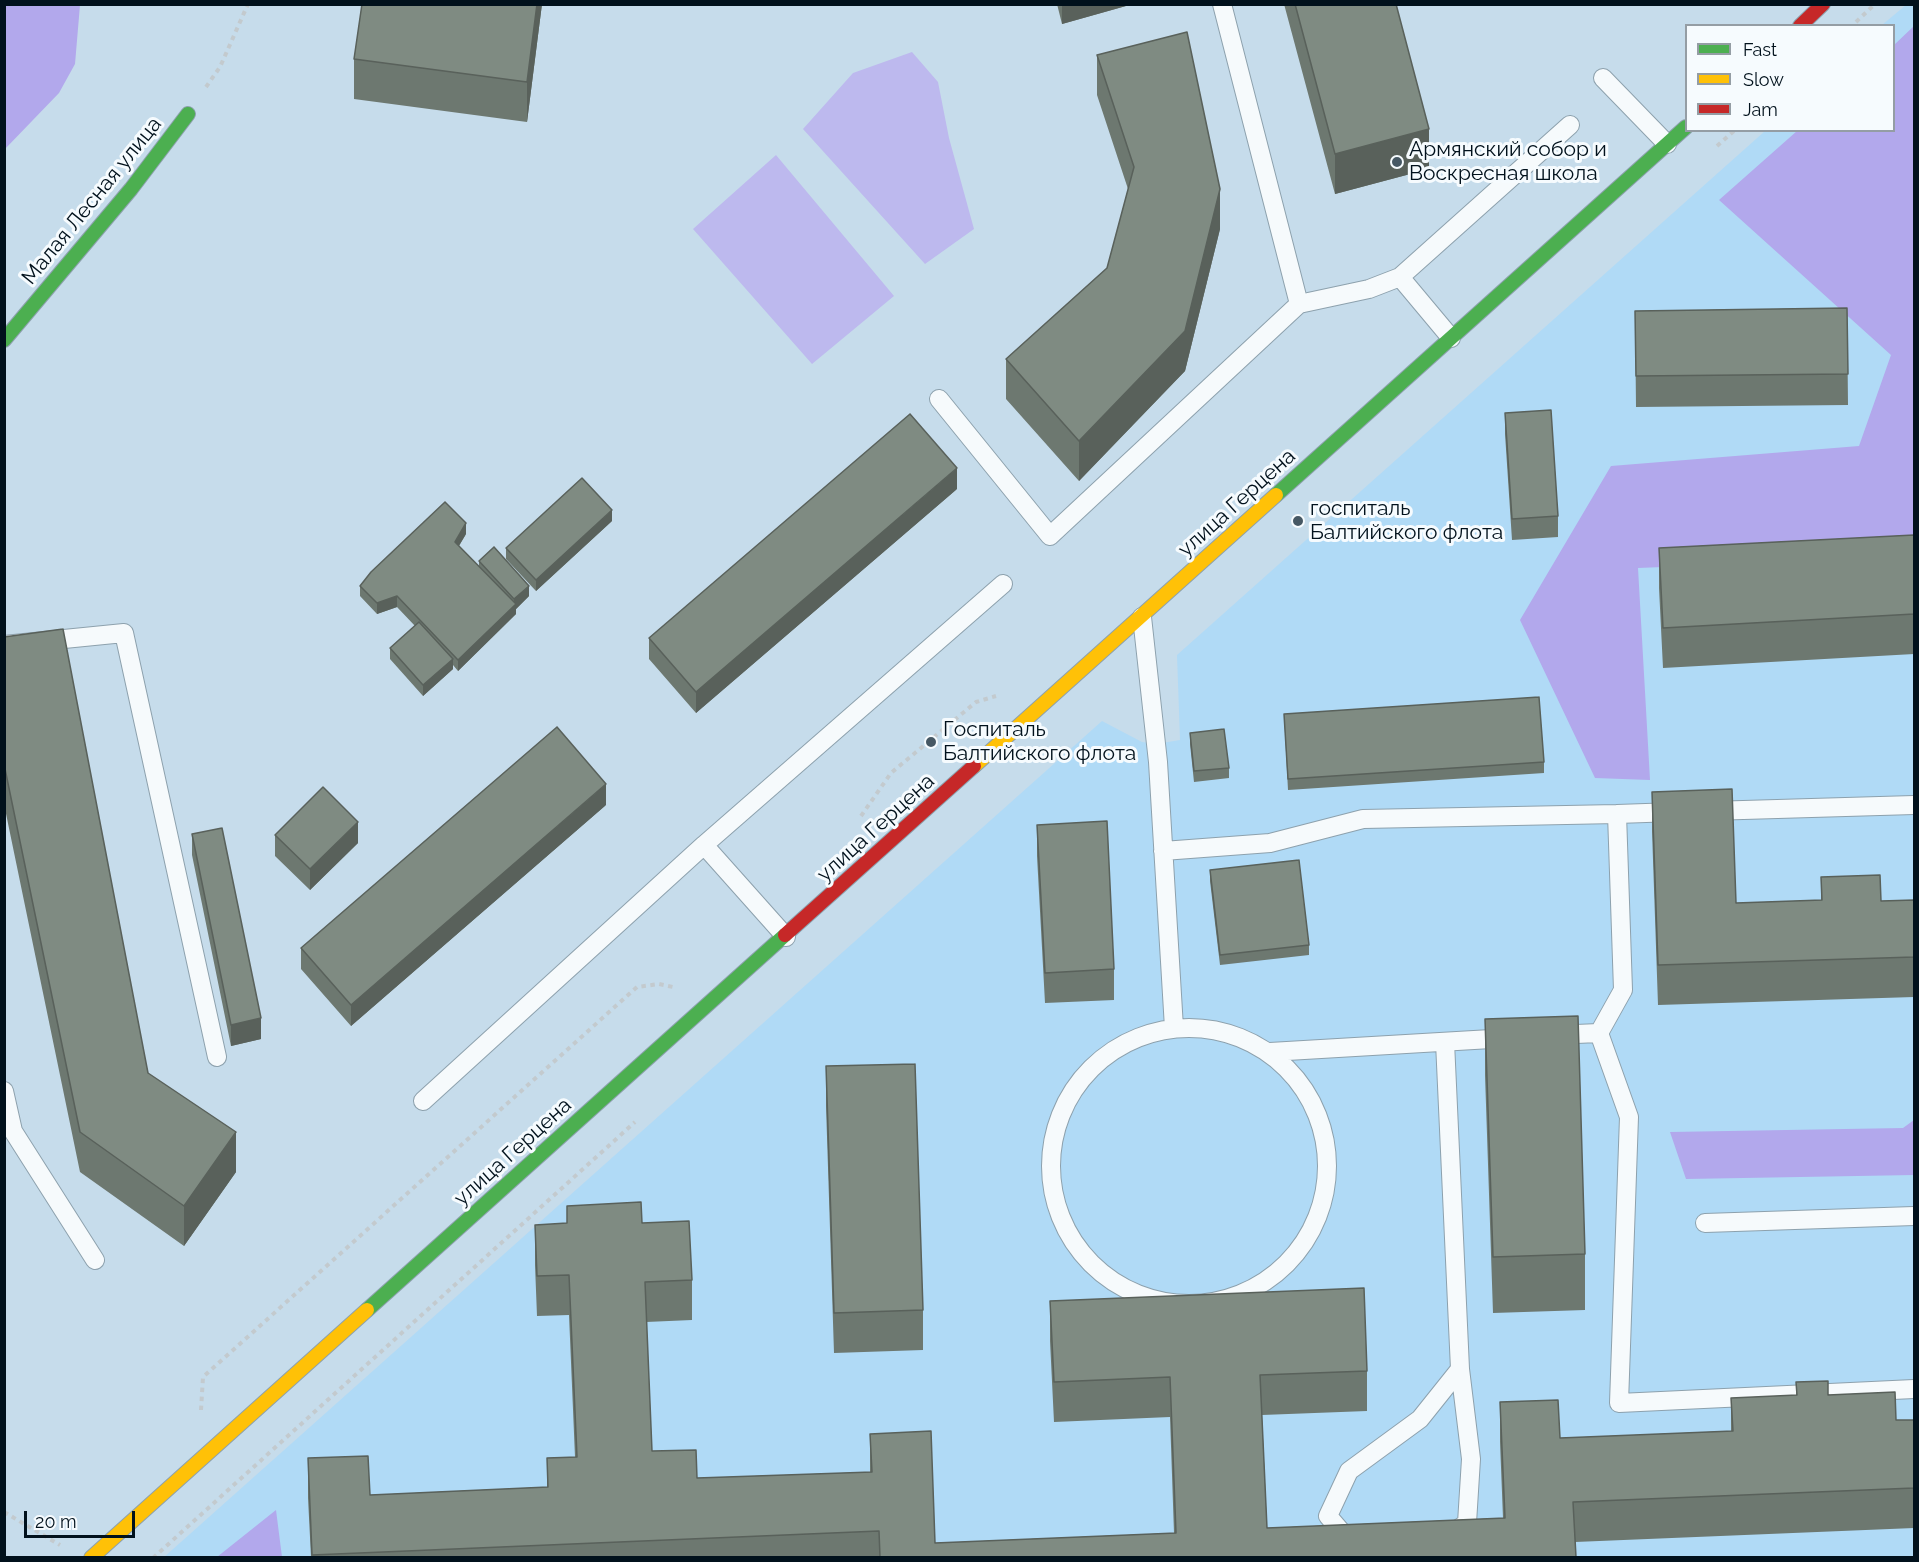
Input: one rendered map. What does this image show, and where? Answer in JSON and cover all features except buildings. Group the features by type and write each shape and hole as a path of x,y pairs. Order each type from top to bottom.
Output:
{"main road":[{"path":"1802,24 1823,4"},
{"name":"Малая Лесная улица","path":"4,340 131,189 188,114"},
{"name":"улица Герцена","path":"90,1557 786,937 1685,128"}],"lane":[{"path":"1222,4 1299,304"},
{"path":"1603,78 1667,144"},
{"path":"939,399 1050,536 1299,304 1369,289 1400,277 1570,126"},
{"path":"1400,277 1451,338"},
{"path":"423,1101 704,845 1003,584"},
{"path":"1142,617 1158,762 1174,1028"},
{"path":"4,645 124,633 217,1057"},
{"path":"1163,851 1270,843 1363,819 1914,805"},
{"path":"1617,814 1623,990 1599,1033 1629,1117 1619,1403 1914,1389"},
{"path":"704,845 786,937"},
{"path":"1174,1028 1208,1028 1241,1036 1270,1052 1304,1087 1324,1131 1329,1179 1316,1225 1288,1265 1249,1292 1202,1305 1154,1302 1110,1281 1075,1248 1055,1204 1050,1156 1061,1109 1089,1069 1128,1041 1174,1028"},
{"path":"1270,1052 1599,1033"},
{"path":"1435,1544 1467,1523 1471,1459 1460,1369 1445,1042"},
{"path":"4,1091 13,1131 95,1260"},
{"path":"1705,1222 1914,1216"},
{"path":"1376,1544 1352,1544 1328,1516 1349,1471 1420,1419 1460,1369"}],"path":[{"path":"188,114 219,67 248,4"},
{"path":"1854,24 1875,4"},
{"path":"891,773 976,702"},
{"path":"203,1377 637,987"},
{"path":"4,1512 62,1547 66,1552"}],"shaded area":[{"path":"5,4 80,5 75,64 59,93 5,149"},
{"path":"1906,5 1914,5 1914,1557 163,1558 1102,721 1142,742 1156,744 1180,740 1177,655 1764,132 1895,132 1895,24 1883,24"},
{"path":"1914,26 1914,557 1638,568 1650,780 1595,778 1520,620 1611,466 1859,446 1891,355 1719,200 1796,132 1895,132 1895,44"},
{"path":"912,52 938,82 949,138 974,229 925,264 803,129 853,73"},
{"path":"776,155 894,296 812,364 693,229"},
{"path":"1914,1120 1914,1175 1686,1179 1670,1132 1903,1128"},
{"path":"276,1510 282,1557 217,1557"}],"traffic: fast":[{"path":"4,340 131,189 188,114"},
{"path":"1276,495 1685,128"},
{"path":"367,1310 785,935"}],"traffic: slow":[{"path":"974,766 1276,495"},
{"path":"91,1558 367,1310"}],"traffic: jam":[{"path":"1802,24 1823,4"},
{"path":"785,935 974,766"}],"place":[{"name":"Армянский собор и Воскресная школа","path":"1397,162"},
{"name":"госпиталь Балтийского флота","path":"1298,521"},
{"name":"Госпиталь Балтийского флота","path":"931,742"}]}
